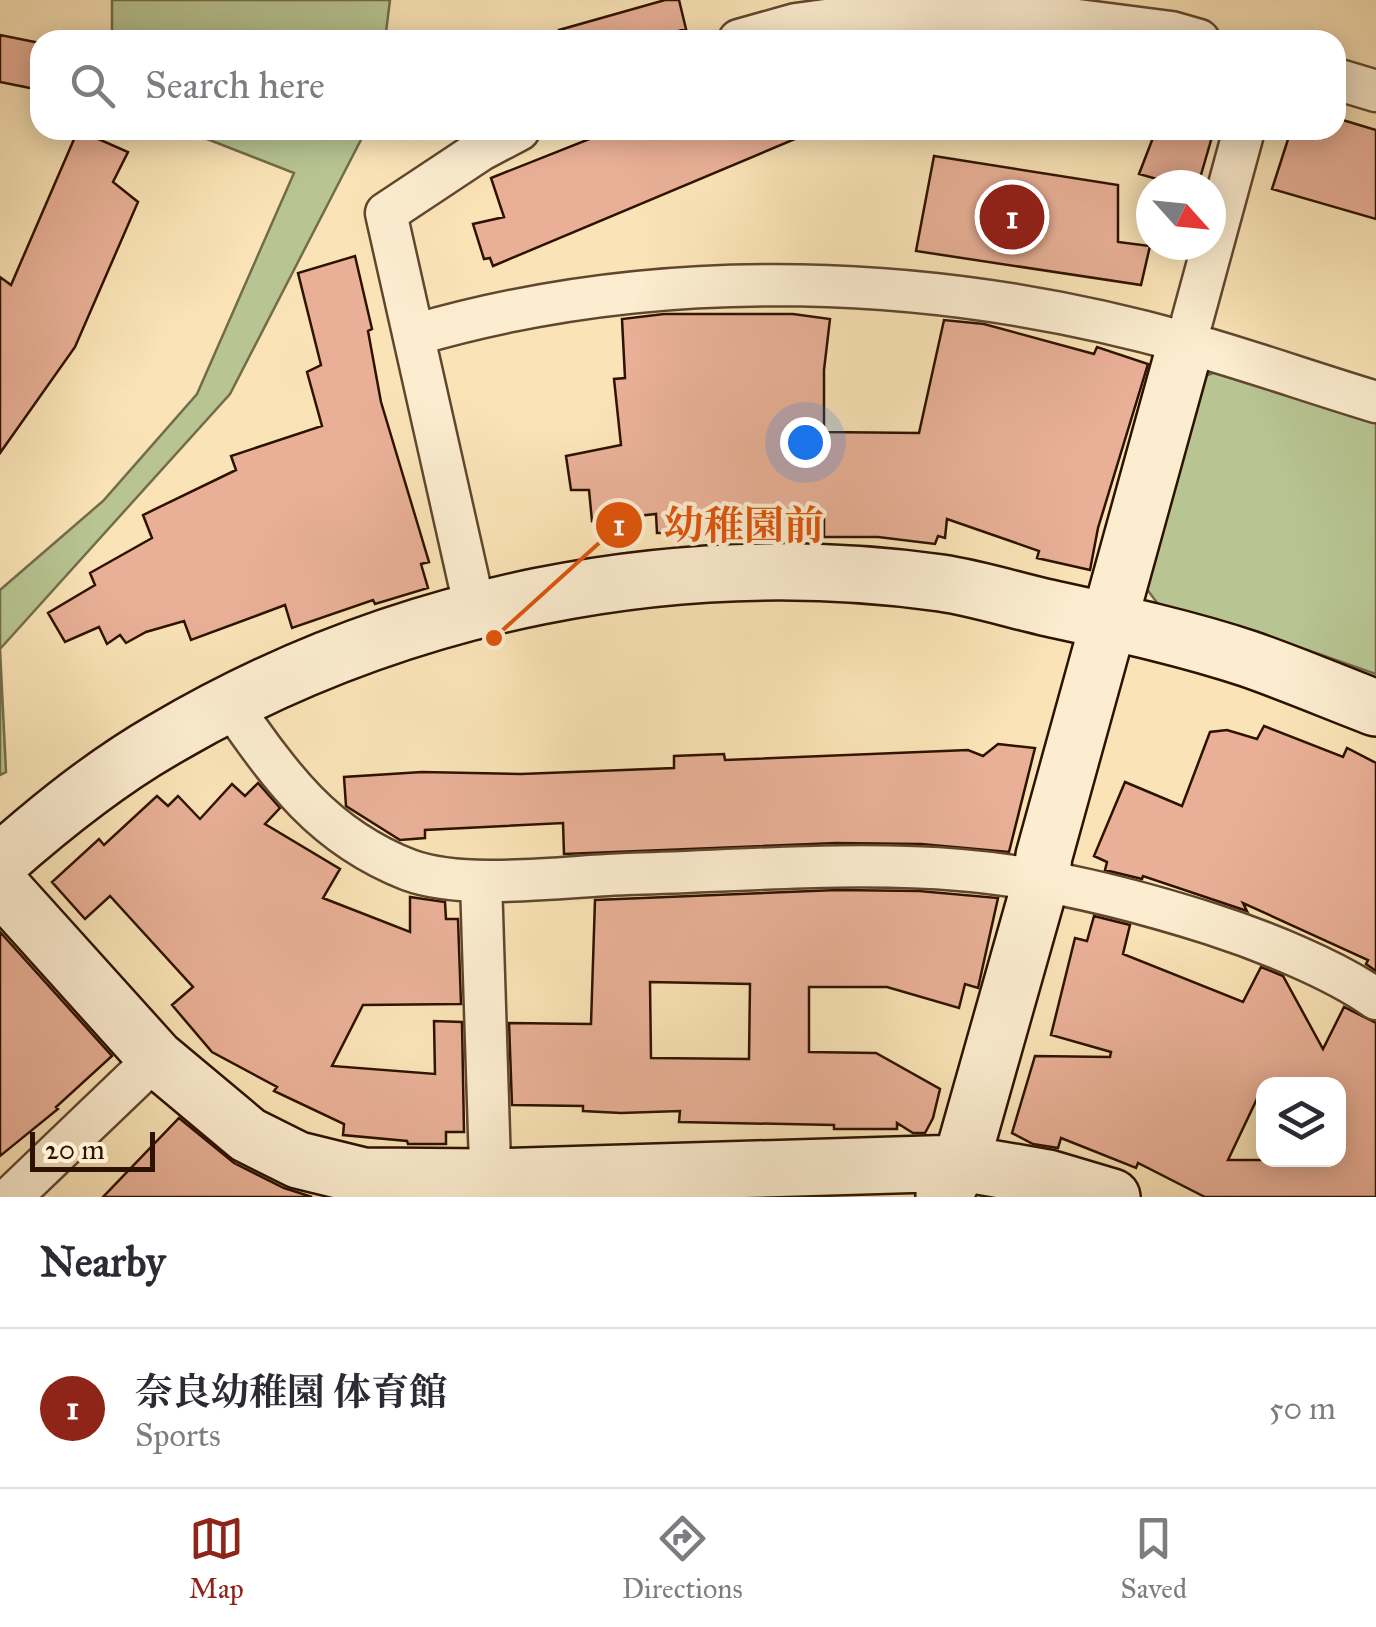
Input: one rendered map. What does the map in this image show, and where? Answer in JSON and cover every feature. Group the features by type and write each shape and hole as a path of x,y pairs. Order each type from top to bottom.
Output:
{"street":[{"path":"775,30 886,12 1046,16 1155,30"},
{"path":"1346,83 1376,92"},
{"path":"474,609 386,213 500,140"},
{"path":"952,1180 1041,881 1044,856 1241,140"},
{"path":"414,335 483,315 622,293 718,284 826,286 980,300 1186,342 1376,402"},
{"path":"0,862 48,820 162,740 230,704 372,640 474,609 669,577 810,572 943,584 1247,658 1376,708"},
{"path":"230,704 283,780 352,842 412,871 481,881 872,868 960,870 1126,897 1260,940 1376,999"},
{"path":"481,881 491,1187"},
{"path":"0,885 156,1058 248,1134 298,1160 363,1176 491,1187 1048,1178 1112,1197"},
{"path":"11,1197 156,1058"}],"green space":[{"path":"112,0 390,0 386,30 112,30"},
{"path":"210,140 361,140 230,394 0,649 0,590 103,501 197,394 294,173"},
{"path":"1220,370 1376,419 1376,674 1262,634 1161,608 1140,580 1198,379"},
{"path":"0,649 6,772 0,775"}],"building":[{"path":"665,0 679,0 686,29 682,30 559,30"},
{"path":"0,35 30,41 30,88 0,82"},
{"path":"1346,121 1376,130 1376,219 1272,189 1288,140 1346,140"},
{"path":"74,140 101,140 128,152 113,182 138,202 75,347 0,453 0,277 11,285"},
{"path":"587,140 793,140 493,266 490,258 484,259 473,224 504,217 491,178"},
{"path":"1152,140 1211,140 1202,170 1141,170"},
{"path":"934,156 1118,185 1118,242 1136,244 1136,260 1147,260 1141,285 916,251"},
{"path":"355,256 372,329 368,331 381,402 429,562 421,564 428,588 375,604 373,600 292,628 285,605 191,640 184,621 146,632 126,643 120,635 107,644 99,627 65,642 48,613 95,585 90,573 152,538 143,515 236,470 231,456 322,426 307,372 321,365 298,273"},
{"path":"664,314 793,314 830,319 824,370 824,432 919,433 944,320 984,324 1094,354 1097,347 1148,364 1098,528 1090,570 1037,558 1039,551 947,519 945,538 938,536 935,544 878,537 824,537 824,519 708,522 709,532 657,533 656,514 592,521 589,490 571,490 566,456 621,445 614,379 625,378 622,319"},
{"path":"1264,726 1343,757 1347,748 1376,763 1376,971 1366,964 1368,960 1243,903 1247,911 1143,876 1142,879 1105,870 1107,862 1094,856 1125,782 1182,806 1210,732 1227,730 1257,739"},
{"path":"998,744 1035,748 1009,852 921,844 836,843 564,854 563,823 425,830 425,838 400,840 346,806 344,777 674,768 674,756 724,754 725,760 968,750 983,756"},
{"path":"258,783 280,808 265,824 340,869 323,898 410,932 410,897 445,902 446,919 458,919 461,1004 363,1005 332,1066 435,1074 434,1021 462,1022 464,1132 446,1132 446,1144 408,1144 343,1135 344,1124 274,1091 277,1087 212,1052 172,1005 193,987 110,896 85,919 52,882 99,839 104,845 157,796 168,806 178,796 200,819 232,784 245,796"},
{"path":"837,890 919,891 998,898 978,988 965,984 959,1008 887,987 809,987 809,1052 876,1053 940,1089 925,1133 913,1133 897,1123 897,1129 834,1129 834,1125 679,1122 680,1111 621,1113 583,1111 583,1106 512,1105 509,1023 591,1024 595,900","holes":["650,982 750,984 749,1059 651,1058"]},
{"path":"1094,916 1130,925 1123,954 1243,1002 1261,967 1283,976 1323,1049 1344,1007 1376,1023 1376,1197 1205,1197 1138,1163 1136,1168 1061,1138 1058,1148 1033,1144 1012,1133 1035,1056 1110,1057 1111,1052 1051,1035 1075,938 1087,941"},
{"path":"0,932 112,1056 58,1109 0,1156"},
{"path":"179,1118 234,1163 312,1197 103,1197"}],"place":[{"name":"奈良幼稚園 体育館","path":"1012,217"},
{"name":"幼稚園前","path":"494,638"}]}
